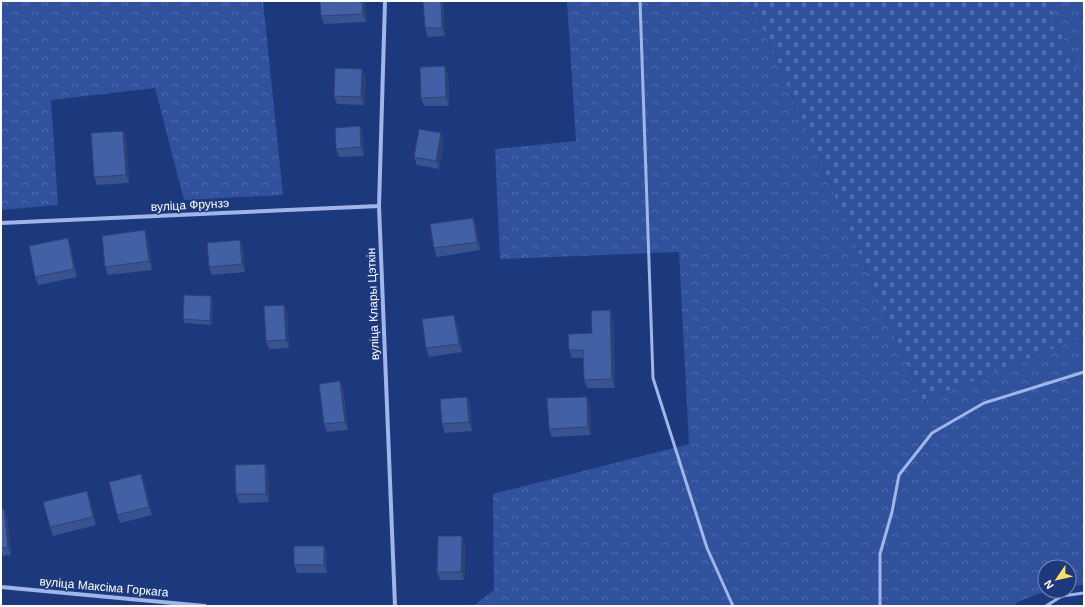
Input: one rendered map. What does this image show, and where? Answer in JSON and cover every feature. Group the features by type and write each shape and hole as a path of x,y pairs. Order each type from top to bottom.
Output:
{"street":[{"name":"вуліца Клары Цэткін","path":"384,1 379,206 395,606"},
{"name":"вуліца Фрунзэ","path":"1,223 379,206"},
{"name":"вуліца Максіма Горкага","path":"1,587 205,606"}],"lane":[{"path":"640,1 653,378 707,548 733,606"},
{"path":"880,606 880,554 892,512 899,475 932,433 984,403 1084,372"},
{"path":"1046,606 1062,596 1084,594"}],"green space":[{"path":"1,1 263,1 283,195 184,200 155,88 51,100 58,205 1,210"},
{"path":"567,1 751,1 923,401 1084,336 1084,585 1077,585 1077,559 1037,559 1037,595 1017,602 1014,606 473,606 494,590 493,494 689,444 679,252 500,259 495,149 576,141"},
{"path":"751,1 1048,1 1084,90 1084,336 923,401"},
{"path":"1048,1 1084,1 1084,90"}],"building":[{"path":"320,1 362,1 363,14 321,16"},
{"path":"423,1 441,1 442,28 425,28"},
{"path":"445,66 446,97 421,98 420,67"},
{"path":"335,68 362,69 361,97 334,96"},
{"path":"360,126 361,147 336,149 335,128"},
{"path":"419,129 441,133 436,161 414,157"},
{"path":"123,131 126,175 94,177 91,133"},
{"path":"473,218 477,242 434,248 430,224"},
{"path":"145,230 149,261 105,267 102,236"},
{"path":"68,238 74,269 35,277 29,246"},
{"path":"240,240 242,264 209,267 207,243"},
{"path":"184,295 211,296 210,321 183,319"},
{"path":"284,305 286,340 266,341 264,306"},
{"path":"610,310 612,379 584,380 583,350 569,350 568,334 592,333 591,311"},
{"path":"454,315 459,344 426,348 422,319"},
{"path":"340,381 345,422 324,424 319,384"},
{"path":"467,397 469,422 442,424 440,399"},
{"path":"587,397 588,427 549,429 547,398"},
{"path":"265,464 266,494 236,494 235,465"},
{"path":"141,474 149,507 117,515 109,482"},
{"path":"87,491 93,517 50,527 43,502"},
{"path":"1,509 4,509 8,547 1,548"},
{"path":"438,536 462,536 461,572 437,572"},
{"path":"294,546 324,546 324,565 294,565"}]}
